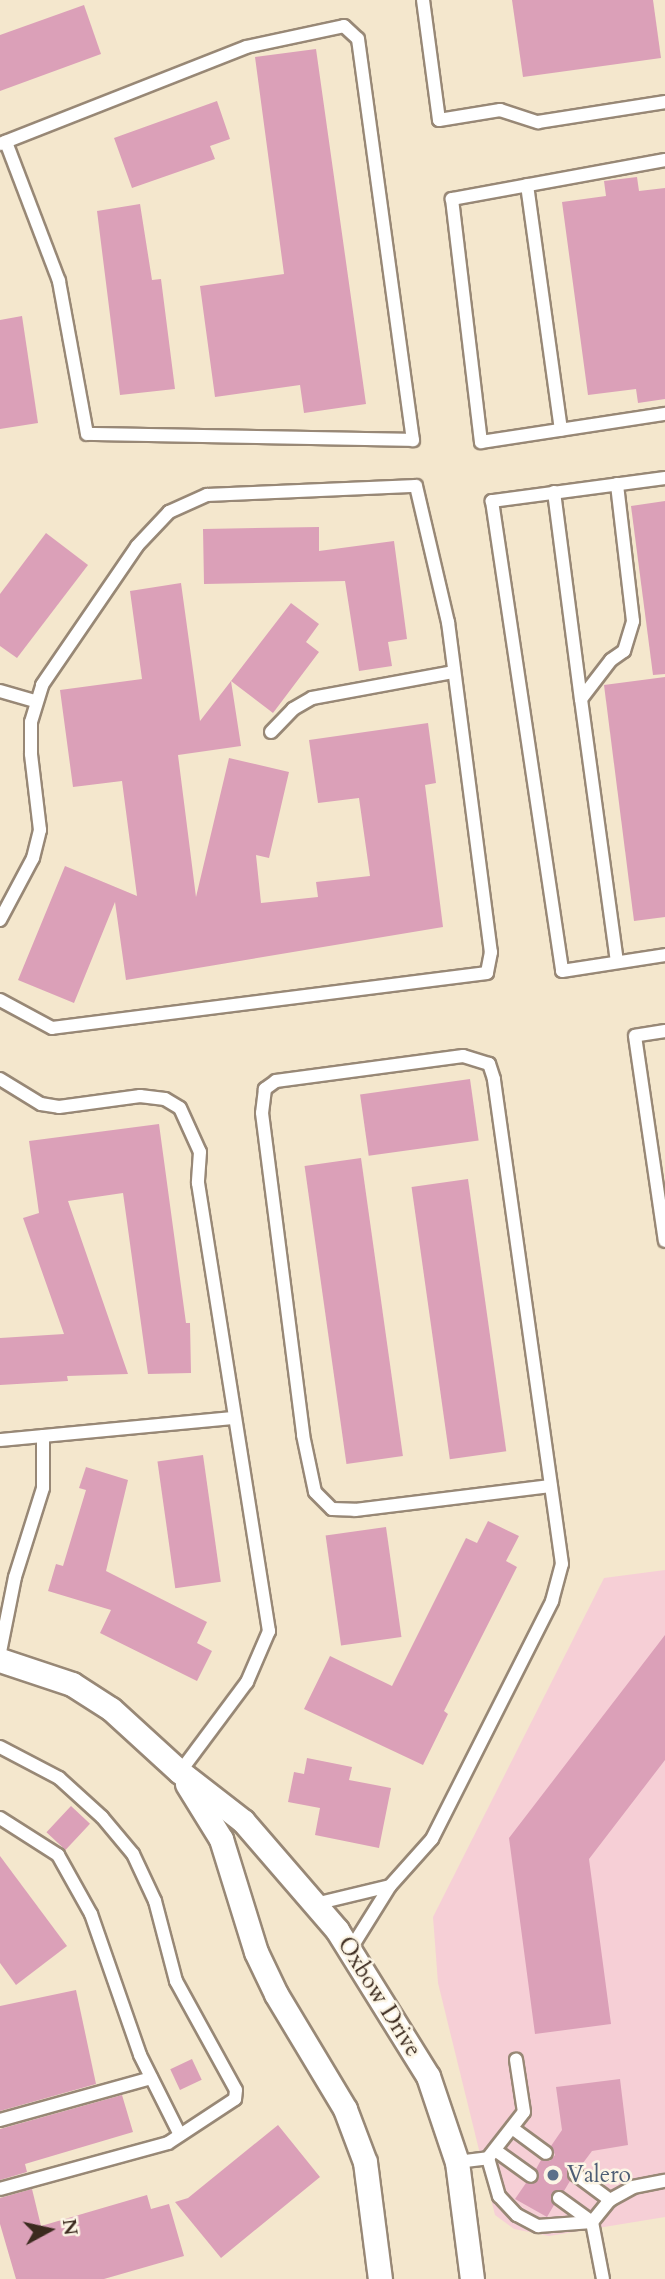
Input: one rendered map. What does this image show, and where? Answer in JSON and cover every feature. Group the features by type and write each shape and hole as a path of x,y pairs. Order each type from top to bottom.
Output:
{"street":[{"name":"Oxbow Drive","path":"0,1660 72,1684 111,1709 180,1772 243,1821 315,1904 350,1950 428,2076 457,2162 472,2279"},
{"name":"Oxbow Drive","path":"180,1772 221,1839 256,1952 276,1994 345,2109 365,2162 380,2279"}],"lane":[{"path":"423,0 439,120 500,110 538,122 665,102"},
{"path":"344,26 358,39 413,440 87,433 59,281 3,143 246,47 344,26"},
{"path":"665,160 452,199 481,442 665,414"},
{"path":"527,185 561,430"},
{"path":"665,478 492,501 562,971 665,954"},
{"path":"581,699 611,660 624,651 633,621 617,484"},
{"path":"0,920 33,858 40,830 30,754 36,701 42,685 137,546 169,512 207,495 416,486 448,622 491,952 487,973 52,1028 0,1000"},
{"path":"554,492 617,962"},
{"path":"271,732 293,709 312,698 453,672"},
{"path":"0,691 36,701"},
{"path":"665,1031 635,1036 665,1241"},
{"path":"350,1950 390,1886 432,1839 552,1601 562,1564 551,1486 489,1064 463,1056 276,1081 265,1089 262,1113 303,1435 315,1492 332,1509 355,1510 551,1486"},
{"path":"0,1079 41,1104 59,1107 140,1096 165,1100 180,1108 200,1152 198,1183 232,1418 269,1630 247,1682 180,1772"},
{"path":"0,1440 232,1418"},
{"path":"0,1652 15,1577 43,1488 43,1436"},
{"path":"0,1748 59,1778 103,1817 133,1854 150,1889 176,1981 236,2090 235,2099 168,2143 0,2189"},
{"path":"0,1818 58,1855 92,1914 151,2078 180,2135"},
{"path":"315,1904 390,1886"},
{"path":"457,2162 491,2154 524,2112 516,2060"},
{"path":"0,2120 151,2078"},
{"path":"512,2128 546,2153"},
{"path":"491,2154 531,2176"},
{"path":"491,2154 499,2196 517,2215 538,2226 592,2222 610,2200 633,2187 665,2181"},
{"path":"575,2174 610,2200"},
{"path":"559,2198 592,2222 603,2279"}],"shaded area":[{"path":"665,1570 665,2217 549,2236 514,2229 495,2215 438,1983 433,1917 604,1578"}],"building":[{"path":"512,0 653,0 661,58 523,77"},
{"path":"84,5 101,54 0,91 0,35"},
{"path":"316,49 366,404 304,413 300,385 215,397 200,286 284,274 255,57"},
{"path":"217,101 230,139 210,146 215,159 132,188 114,138"},
{"path":"637,177 639,191 665,188 665,399 638,403 636,389 588,395 562,202 606,196 604,181"},
{"path":"140,204 152,280 161,279 175,389 120,395 97,211"},
{"path":"22,316 38,423 0,429 0,320"},
{"path":"665,501 665,674 653,675 631,506"},
{"path":"319,527 319,551 394,541 407,639 388,642 392,666 359,671 345,581 204,584 203,529"},
{"path":"46,533 88,565 17,658 0,646 0,594"},
{"path":"181,583 200,721 231,681 241,746 178,755 196,897 229,758 289,772 269,858 256,855 261,903 318,897 316,882 370,876 359,798 318,803 309,740 428,723 436,783 425,785 443,927 126,980 115,902 74,1003 18,980 65,866 137,896 122,781 73,787 60,690 142,679 130,591"},
{"path":"291,603 319,624 306,642 319,652 273,713 231,681"},
{"path":"665,677 665,917 634,921 604,685"},
{"path":"470,1079 479,1140 369,1156 360,1094"},
{"path":"159,1124 186,1323 190,1323 191,1373 148,1374 123,1193 68,1201 128,1374 67,1376 68,1381 0,1385 0,1338 64,1334 23,1218 39,1213 29,1141"},
{"path":"361,1158 403,1456 346,1464 305,1166"},
{"path":"468,1179 506,1451 450,1459 412,1187"},
{"path":"203,1455 221,1582 175,1588 157,1461"},
{"path":"86,1467 128,1480 106,1571 207,1622 197,1643 212,1651 197,1681 100,1633 111,1610 48,1591 56,1564 63,1566 86,1490 79,1488"},
{"path":"488,1521 519,1536 506,1561 517,1567 444,1711 448,1714 423,1765 304,1709 330,1656 392,1686 466,1538 477,1543"},
{"path":"386,1527 401,1637 341,1645 326,1535"},
{"path":"665,1635 665,1760 589,1859 611,2024 535,2034 509,1838"},
{"path":"307,1758 352,1767 349,1780 391,1788 379,1848 315,1835 320,1808 288,1802 294,1772 304,1774"},
{"path":"71,1806 90,1824 65,1850 46,1832"},
{"path":"0,1856 67,1946 16,1985 0,1963"},
{"path":"76,1990 96,2084 0,2111 0,2006"},
{"path":"192,2059 202,2080 180,2090 170,2069"},
{"path":"620,2079 628,2145 592,2151 580,2167 568,2168 570,2181 564,2191 552,2193 554,2205 547,2217 515,2199 526,2183 538,2181 536,2169 541,2160 550,2161 555,2155 551,2146 562,2130 556,2087"},
{"path":"122,2095 133,2132 25,2164 27,2172 0,2180 0,2129"},
{"path":"278,2125 320,2177 221,2258 175,2202 188,2198"},
{"path":"32,2189 41,2226 147,2195 151,2209 169,2204 184,2256 104,2279 16,2279 0,2224 0,2198"}],"place":[{"name":"Valero","path":"553,2175"}]}
